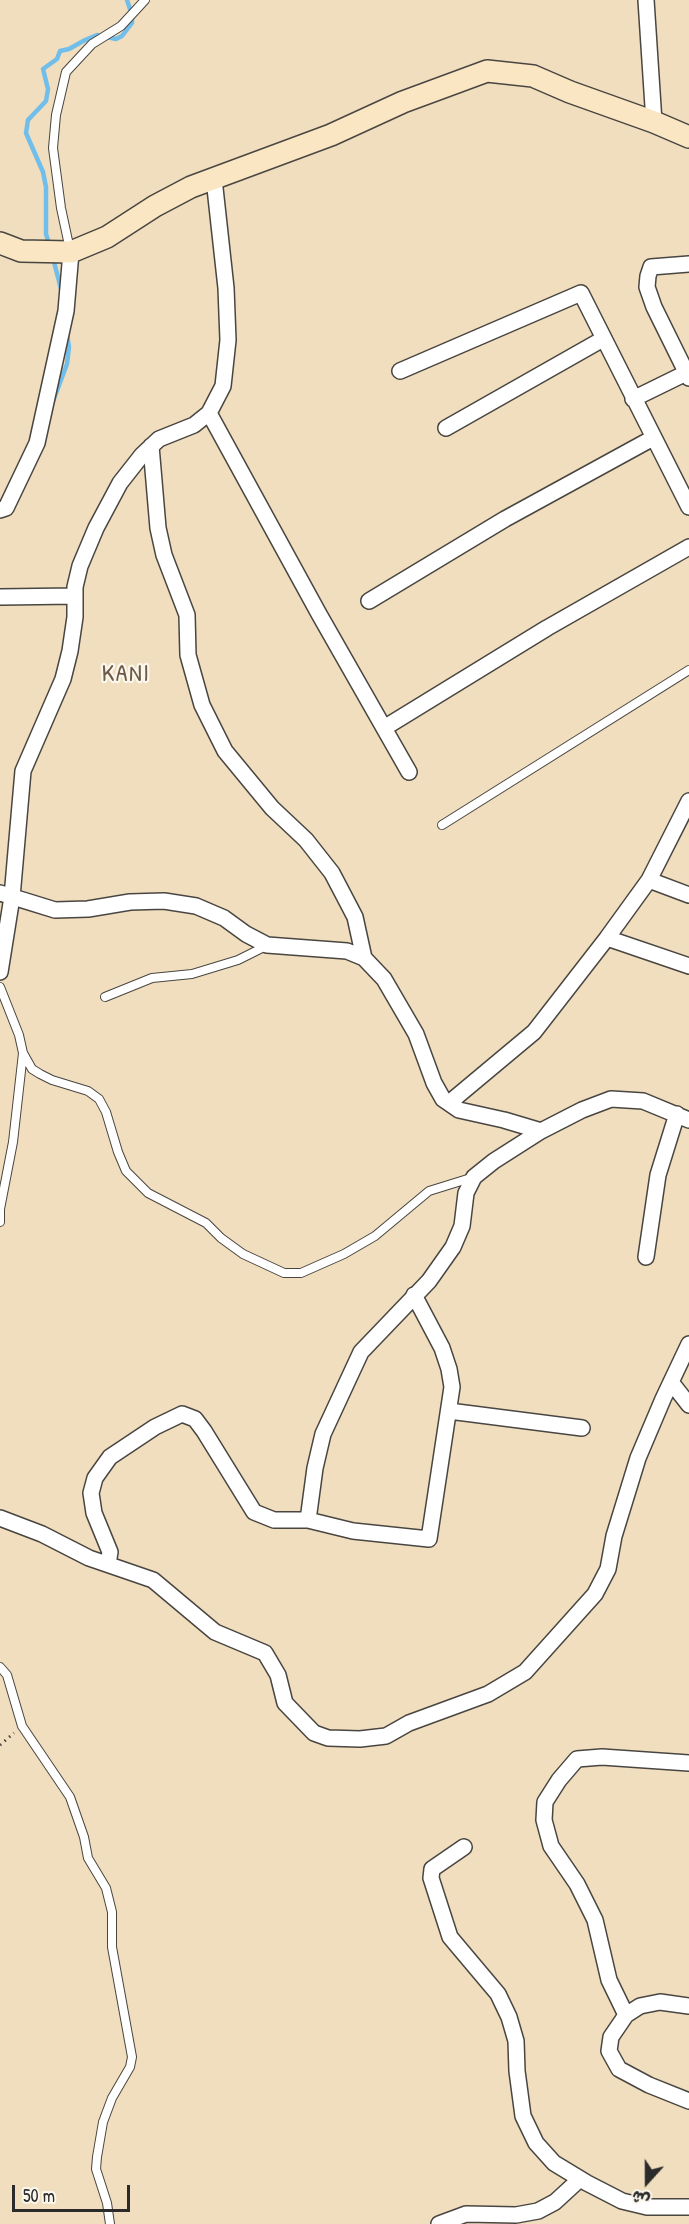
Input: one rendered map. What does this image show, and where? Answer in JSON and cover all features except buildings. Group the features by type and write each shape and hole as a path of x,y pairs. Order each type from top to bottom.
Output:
{"street":[{"path":"646,0 654,122"},
{"path":"0,243 21,251 71,252 107,237 155,206 191,187 332,135 403,102 487,71 533,76 689,137"},
{"path":"0,972 6,895 23,771 63,679 70,651 75,617 75,596 81,566 96,528 120,483 159,439 194,425 209,413 223,386 228,340 226,288 214,179"},
{"path":"0,510 6,508 37,442 66,311 71,252"},
{"path":"633,399 688,375 654,307 647,287 651,267 689,264"},
{"path":"400,370 580,293 689,507"},
{"path":"446,428 603,339"},
{"path":"209,413 409,772"},
{"path":"369,601 505,519 653,438"},
{"path":"151,446 164,555 187,615 188,655 202,705 225,751 272,808 306,840 333,873 355,917 364,958"},
{"path":"384,728 548,628 689,547"},
{"path":"0,597 75,596"},
{"path":"449,1103 534,1032 649,880 689,801"},
{"path":"649,880 689,895"},
{"path":"6,895 55,910 88,909 141,901 164,901 196,906 224,918 246,934 267,945 347,951 364,958 384,979 417,1034 434,1083 443,1099 459,1110 541,1131"},
{"path":"607,938 689,966"},
{"path":"308,1520 315,1468 323,1434 361,1352 429,1281 453,1247 462,1226 466,1193 474,1177 494,1161 541,1131 582,1110 611,1099 643,1101 683,1117 658,1175 646,1257"},
{"path":"108,1564 110,1552 94,1513 91,1493 95,1479 110,1457 155,1427 182,1414 195,1419 204,1431 254,1512 274,1520 308,1520 353,1531 429,1539 452,1388 442,1348 414,1295"},
{"path":"0,1518 42,1534 89,1558 153,1580 215,1632 265,1653 278,1675 285,1703 314,1733 328,1738 360,1739 386,1736 409,1723 488,1695 525,1672 595,1593 608,1569 614,1536 639,1458 670,1382 689,1344"},
{"path":"670,1382 689,1406"},
{"path":"449,1411 582,1428"},
{"path":"626,2015 609,1980 595,1920 578,1884 551,1846 544,1820 545,1802 559,1780 577,1759 602,1757 689,1763"},
{"path":"464,1847 432,1869 430,1878 450,1936 498,1994 509,2017 516,2041 523,2116 536,2143 554,2163 622,2201 647,2207 689,2207"},
{"path":"689,2006 660,2002 640,2006 626,2015 611,2037 609,2050 619,2069 649,2085 689,2101"},
{"path":"439,2224 466,2214 516,2215 538,2211 555,2202 580,2179"}],"lane":[{"path":"71,252 61,208 53,148 56,115 66,72 92,44 121,26 145,0"},
{"path":"442,825 689,670"},
{"path":"105,997 152,978 192,974 238,960 267,945"},
{"path":"0,987 19,1035 22,1053 13,1142 0,1209 0,1222"},
{"path":"22,1053 32,1069 40,1074 88,1091 99,1099 106,1112 126,1171 148,1193 206,1223 221,1238 243,1254 284,1274 301,1273 344,1254 375,1236 429,1191 474,1177"},
{"path":"0,1667 7,1675 22,1726 70,1797 84,1837 88,1858 106,1888 112,1912 112,1947 132,2057 130,2067 112,2098 103,2122 97,2157 96,2169 107,2204 110,2224"}],"path":[{"path":"0,1745 22,1726"}],"waterway":[{"path":"49,244 46,234 46,187 43,172 26,133 28,120 46,101 48,89 43,69 57,59 60,51 85,40 97,35 116,39 122,36 132,23 127,0"},
{"path":"53,258 62,293"},
{"path":"52,404 67,364 69,347 67,334"}],"district":[{"name":"KANI","path":"126,675"}]}
